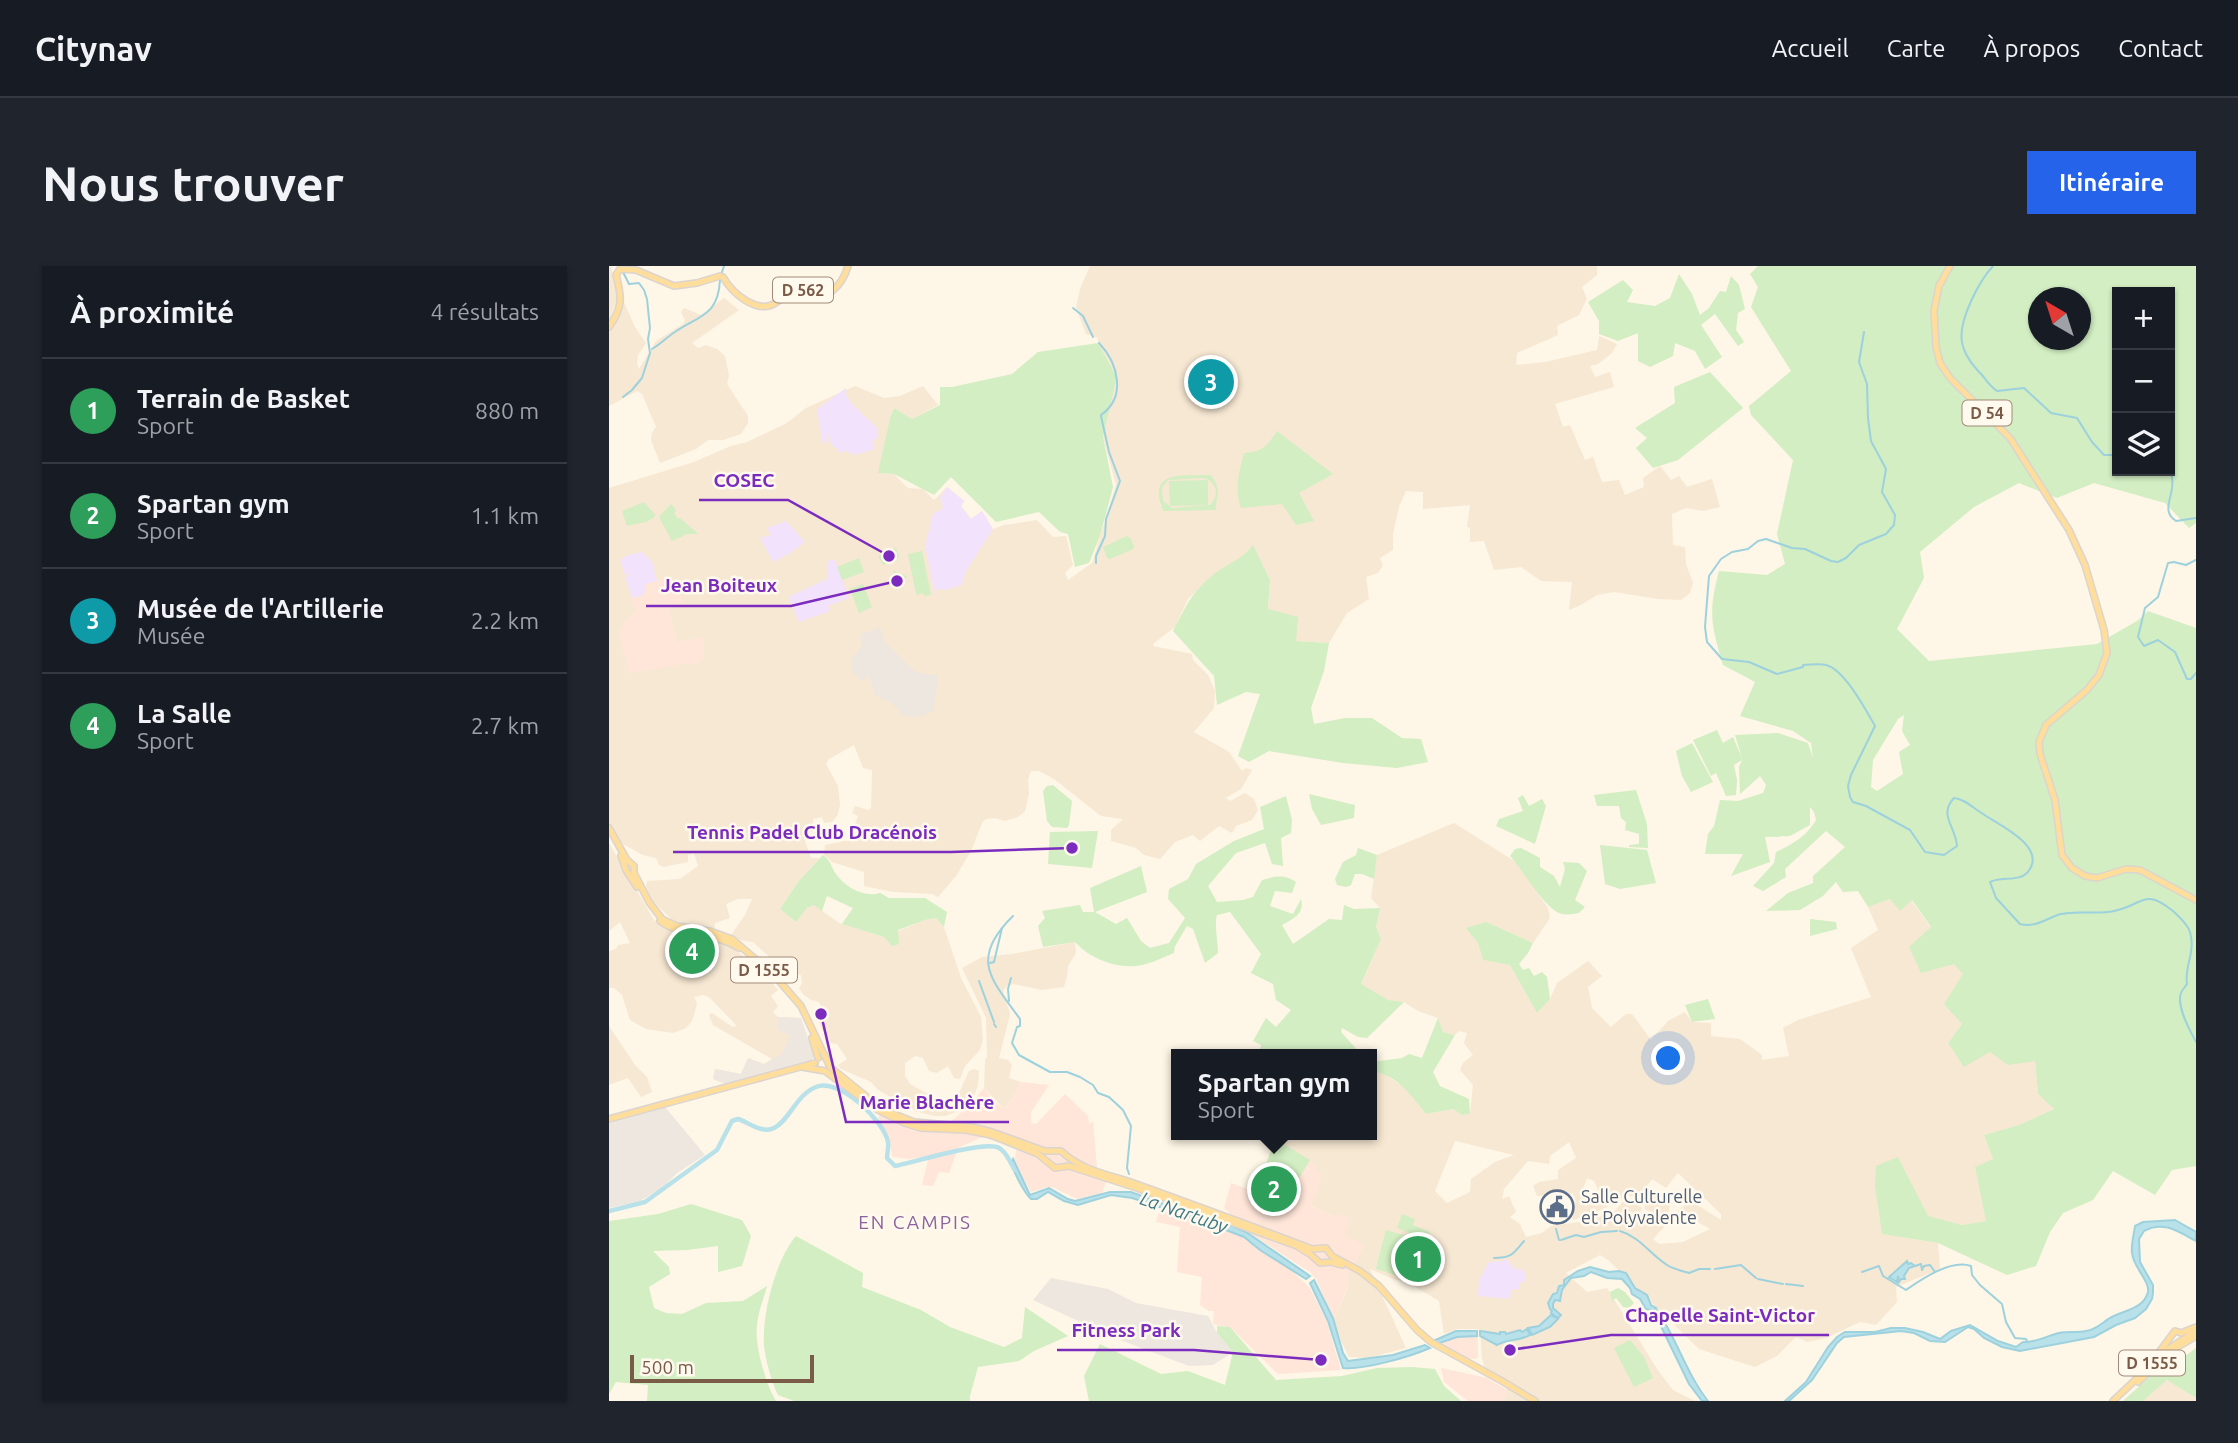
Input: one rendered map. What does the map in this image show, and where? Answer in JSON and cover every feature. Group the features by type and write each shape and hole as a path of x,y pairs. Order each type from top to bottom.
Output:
{"main road":[{"name":"D 562","path":"609,327 617,314 622,294 616,275 620,269 636,270 674,286 691,285 720,276 732,292 750,303 768,305 778,302 785,291 792,287 814,295 830,292 841,283 848,266"},
{"name":"D 54","path":"1950,266 1939,286 1934,311 1935,347 1940,363 1950,378 2010,439 2070,530 2085,565 2105,637 2106,659 2099,675 2087,690 2046,725 2039,741 2040,754 2055,800 2061,855 2072,869 2085,876 2097,877 2130,869 2140,870 2196,900"},
{"name":"D 1555","path":"609,828 649,902 662,919 677,926 710,931 733,939 774,975 801,1006 818,1062"},
{"name":"D 1555","path":"609,835 630,868"},
{"path":"610,1119 827,1059 827,1068"},
{"path":"818,1062 872,1101 906,1119 922,1124 972,1127 1020,1144 1051,1152 1061,1151 1085,1168 1136,1183 1312,1248 1327,1248 1331,1255 1379,1286 1431,1345"},
{"path":"1020,1144 1049,1161 1055,1168 1073,1167 1134,1187 1297,1246 1320,1263 1343,1266 1371,1283 1431,1345 1532,1401"},
{"path":"1049,1161 1051,1152"},
{"path":"1062,1166 1066,1157"},
{"path":"1315,1258 1319,1249"},
{"path":"1328,1262 1331,1255"},
{"path":"2142,1373 2175,1331 2196,1331"},
{"name":"D 1555","path":"2115,1401 2168,1349 2196,1331"},
{"name":"D 1555","path":"2115,1401 2196,1331"}],"shaded area":[{"path":"609,266 618,296 609,321"},
{"path":"1090,266 1597,266 1597,275 1582,287 1587,299 1579,315 1557,326 1558,335 1517,353 1516,365 1545,362 1597,350 1599,336 1617,344 1612,353 1598,364 1590,366 1595,377 1610,372 1614,387 1555,404 1563,427 1570,425 1585,460 1593,457 1602,482 1619,480 1625,495 1644,487 1643,478 1660,466 1671,480 1679,476 1687,487 1712,479 1720,507 1703,511 1686,508 1672,514 1673,545 1685,547 1686,564 1693,583 1690,593 1681,600 1614,592 1597,595 1569,610 1572,582 1541,581 1521,567 1494,570 1484,541 1470,542 1470,528 1467,527 1470,505 1423,509 1423,492 1406,491 1393,534 1393,550 1380,558 1383,565 1378,573 1366,577 1369,599 1347,613 1329,643 1296,641 1268,609 1270,580 1253,546 1242,557 1216,573 1188,599 1175,627 1153,646 1192,654 1193,660 1208,675 1215,691 1214,708 1194,732 1229,752 1242,771 1246,768 1252,770 1241,789 1226,798 1230,801 1245,793 1254,799 1258,810 1252,820 1236,826 1232,833 1219,826 1200,841 1193,835 1175,842 1160,859 1111,841 1111,830 1123,819 1101,816 1054,779 1039,771 1031,771 1025,811 1018,817 1005,821 986,819 956,876 938,897 864,886 864,872 832,862 824,855 825,845 853,841 861,835 855,824 858,816 852,813 855,806 868,810 871,808 872,770 863,768 854,745 829,759 826,764 838,786 838,814 832,822 824,823 822,817 813,819 813,831 803,835 811,858 820,858 798,882 780,909 796,922 807,908 814,905 839,923 884,937 936,918 944,927 961,978 981,1017 983,1039 980,1050 965,1066 960,1079 954,1078 948,1066 937,1073 929,1071 923,1058 915,1056 905,1063 905,1076 910,1084 942,1102 956,1100 969,1071 979,1071 974,1096 956,1112 935,1116 915,1111 907,1103 898,1102 877,1089 871,1082 841,1069 838,1065 847,1059 822,1029 816,1013 821,1008 819,1002 811,1000 799,988 802,984 801,975 786,972 753,942 731,935 752,899 738,899 726,904 730,918 715,923 714,931 674,922 651,899 647,881 680,879 698,866 694,853 688,855 688,862 663,867 656,858 643,855 619,842 611,828 609,488 694,462 747,442 787,423 806,408 855,386 884,398 900,396 923,386 938,405 912,419 894,408 879,473 894,474 908,488 923,489 934,500 947,487 964,501 961,506 971,519 982,511 993,529 1037,520 1053,537 1066,536 1073,565 1065,573 1068,580 1092,563 1116,485 1103,437 1117,377 1098,343 1098,338 1086,334 1076,307"},
{"path":"724,298 739,310 692,343 698,348 706,345 717,349 725,356 729,376 727,384 748,416 748,423 741,434 723,440 708,440 696,449 660,463 651,440 656,427 642,394 637,391 609,406 609,330 617,318 623,300 635,327 646,343 638,355 639,369 656,341 683,324 685,320 681,312 684,308 701,315"},
{"path":"846,388 846,395 851,403 878,429 877,438 872,442 875,449 854,455 846,451 839,453 828,435 828,440 823,445 817,409"},
{"path":"947,487 964,501 961,506 971,519 982,511 993,529 965,573 962,585 945,590 936,589 935,595 925,546 933,514 943,508 940,498"},
{"path":"786,521 805,542 773,562 760,538 771,535 767,528"},
{"path":"642,552 652,562 657,581 646,584 644,595 632,598 625,577 631,574 625,575 620,560"},
{"path":"829,560 835,560 849,598 828,606 830,611 799,622 790,596 827,579"},
{"path":"667,578 678,586 683,603 669,610 677,642 704,637 704,658 698,664 629,673 619,633 623,624 636,611 631,599 645,595 647,584"},
{"path":"880,627 884,641 914,671 938,675 934,710 921,717 905,716 888,700 876,696 869,676 861,681 851,670 851,659 862,646 860,635"},
{"path":"1454,823 1516,862 1548,908 1550,918 1533,943 1486,922 1478,943 1483,960 1510,965 1537,1013 1550,999 1557,983 1588,961 1602,976 1588,987 1592,1008 1611,1027 1626,1014 1632,1014 1651,1040 1668,1021 1685,1012 1692,1022 1711,1023 1711,1036 1740,1039 1762,1055 1762,1060 1789,1056 1783,1028 1798,1020 1871,997 1851,948 1878,930 1868,907 1890,899 1911,900 1964,974 1962,1024 1948,1043 1964,1066 1990,1052 2035,1060 2038,1094 2054,1109 2019,1125 1984,1135 1993,1159 1975,1167 1987,1221 1962,1225 1927,1216 1898,1158 1875,1188 1882,1234 1938,1243 1940,1269 1896,1287 1897,1302 1876,1325 1860,1322 1826,1338 1807,1342 1796,1337 1777,1356 1755,1367 1699,1349 1600,1255 1566,1273 1587,1292 1607,1288 1673,1390 1695,1401 1503,1401 1507,1390 1501,1377 1485,1369 1480,1329 1457,1329 1444,1334 1439,1301 1409,1283 1370,1269 1406,1348 1368,1358 1349,1357 1334,1319 1348,1288 1344,1236 1336,1217 1311,1206 1278,1142 1377,1140 1377,1072 1408,1090 1426,1114 1453,1109 1462,1115 1470,1114 1473,1085 1460,1070 1463,1063 1473,1055 1464,1043 1467,1033 1459,1031 1455,1035 1443,1032 1438,1018 1418,1011 1404,1002 1388,1000 1361,985 1381,939 1376,927 1380,908 1371,898 1377,855","holes":["1455,1141 1514,1155 1495,1162 1471,1179 1470,1192 1447,1203 1435,1191","1569,1142 1576,1158 1558,1170 1558,1179 1539,1182 1533,1186 1537,1196 1573,1193 1576,1201 1571,1209 1573,1220 1607,1207 1603,1197 1584,1202 1582,1191 1587,1178 1594,1181 1600,1194 1608,1192 1621,1199 1629,1195 1644,1201 1645,1209 1666,1221 1670,1205 1646,1187 1652,1179 1666,1188 1678,1173 1721,1214 1721,1220 1691,1201 1677,1211 1684,1224 1696,1221 1710,1229 1683,1242 1659,1244 1653,1239 1665,1226 1640,1212 1642,1208 1627,1197 1614,1212 1579,1222 1551,1226 1542,1233 1526,1237 1520,1224 1510,1217 1516,1212 1509,1196 1502,1199 1504,1189 1528,1161 1549,1164 1550,1156"]},
{"path":"609,843 654,920 663,926 727,943 765,974 778,990 771,996 778,1006 773,1012 778,1017 801,1018 813,1059 807,1063 726,1084 713,1079 715,1069 741,1074 748,1058 764,1064 772,1059 713,1025 709,1015 712,1013 731,1026 736,1025 709,997 694,997 697,1004 692,1021 686,1028 673,1033 646,1029 630,1020 622,995 614,988 609,988 609,951 616,949 618,945 630,943 620,922 609,931"},
{"path":"1075,942 1076,953 1068,966 1064,987 1042,990 1014,984 1003,991 1010,1014 999,1058 1008,1060 1012,1065 1009,1078 1021,1082 1004,1109 984,1088 987,1057 986,1018 962,968 982,957"},
{"path":"778,1017 801,1018 813,1059 807,1063 726,1084 713,1079 715,1069 741,1074 748,1058 764,1064 782,1054 790,1035 778,1030"},
{"path":"609,1026 635,1065 647,1077 652,1092 641,1097 628,1078 609,1085"},
{"path":"1021,1082 1049,1085 1031,1112 1031,1123 1036,1124 1065,1094 1088,1116 1089,1124 1093,1121 1097,1168 1106,1182 1102,1193 1077,1199 1052,1187 1031,1192 1014,1162 1017,1148 982,1137 958,1148 949,1173 939,1172 933,1186 922,1185 929,1156 910,1159 892,1157 890,1141 878,1119 879,1114 902,1127 940,1131 971,1104 984,1088 1004,1109"},
{"path":"665,1107 705,1155 640,1201 609,1208 609,1121"},
{"path":"1310,1160 1322,1176 1311,1206 1336,1217 1338,1214 1350,1218 1344,1236 1365,1245 1346,1280 1348,1287 1334,1319 1316,1279 1310,1272 1255,1237 1224,1208 1231,1183 1263,1195 1270,1173 1295,1184"},
{"path":"1160,1209 1237,1234 1293,1272 1309,1287 1326,1319 1341,1370 1278,1374 1231,1328 1213,1324 1214,1311 1200,1305 1202,1277 1177,1272 1180,1227 1156,1222"},
{"path":"1508,1260 1513,1268 1524,1270 1526,1281 1519,1283 1519,1289 1511,1290 1510,1299 1478,1296 1479,1280 1489,1262"},
{"path":"1051,1278 1108,1289 1136,1303 1208,1316 1217,1333 1233,1352 1213,1365 1189,1366 1115,1338 1033,1300"},
{"path":"1478,1336 1478,1358 1474,1359 1459,1357 1438,1345 1456,1338"},
{"path":"1441,1368 1487,1378 1507,1390 1503,1401 1468,1401 1444,1382"},
{"path":"2167,1380 2196,1398 2196,1401 2143,1401"}],"green space":[{"path":"1758,266 2196,266 2196,523 2189,528 2165,503 2094,483 2057,498 2019,483 1974,507 1920,552 1924,578 1897,629 1929,661 2097,644 2137,621 2148,611 2196,628 2196,1166 2172,1170 2155,1195 2113,1171 2093,1200 2063,1213 2050,1232 2036,1266 2007,1275 1938,1243 1882,1234 1875,1188 1876,1166 1898,1157 1928,1216 1962,1225 1986,1221 1975,1167 1993,1159 1984,1135 2019,1125 2054,1109 2038,1094 2035,1061 2008,1065 1990,1052 1964,1067 1948,1043 1962,1024 1944,1004 1963,974 1954,964 1921,973 1909,947 1931,927 1912,900 1900,911 1890,899 1868,907 1858,891 1843,892 1836,882 1823,896 1800,910 1766,911 1788,893 1813,883 1813,876 1845,847 1826,831 1785,869 1786,877 1763,891 1753,886 1774,863 1776,852 1799,839 1812,826 1816,820 1810,807 1810,825 1790,836 1765,837 1770,862 1731,876 1743,854 1705,854 1708,834 1714,826 1720,800 1738,801 1763,793 1766,785 1760,776 1740,794 1739,767 1742,760 1734,765 1736,795 1726,796 1716,773 1711,776 1693,740 1717,730 1723,743 1733,737 1742,758 1735,735 1778,733 1808,743 1813,758 1811,743 1793,731 1740,716 1755,682 1723,665 1712,618 1719,571 1767,575 1785,564 1777,534 1793,460 1751,415 1749,406 1791,371 1751,307 1758,287 1750,274","holes":["1904,715 1902,731 1910,745 1899,752 1903,774 1877,791 1871,787 1873,760 1898,719"]},
{"path":"1679,274 1692,294 1700,315 1709,308 1720,291 1726,292 1731,276 1739,285 1745,309 1738,313 1736,330 1744,342 1738,346 1715,314 1701,325 1722,357 1705,369 1695,351 1675,343 1673,356 1650,367 1638,361 1638,333 1618,341 1599,334 1599,321 1588,302 1623,280 1633,290 1627,302 1655,306 1670,298"},
{"path":"1098,343 1117,377 1103,437 1113,487 1100,536 1089,563 1075,567 1068,534 1060,532 1039,512 996,522 951,477 934,495 894,474 878,473 894,408 912,419 940,405 940,387 952,387 1012,374 1038,352"},
{"path":"1710,372 1743,408 1678,460 1653,468 1636,448 1647,438 1635,428 1675,403 1674,387"},
{"path":"1277,431 1333,474 1299,493 1314,521 1296,525 1282,504 1241,508 1238,487 1244,453 1264,447"},
{"path":"1211,475 1218,492 1216,510 1163,511 1159,499 1160,487 1168,478","holes":["1168,480 1208,480 1216,489 1210,505 1172,508 1163,501 1162,488"]},
{"path":"1208,480 1208,505 1170,506 1169,481"},
{"path":"644,502 656,516 646,522 627,526 622,511"},
{"path":"671,504 678,519 698,534 687,534 672,541 659,517"},
{"path":"1127,536 1131,539 1133,549 1107,558 1103,547"},
{"path":"1253,545 1270,580 1268,609 1298,617 1296,641 1329,643 1324,671 1311,708 1314,724 1345,718 1372,718 1402,738 1421,739 1428,762 1397,768 1343,763 1269,751 1249,762 1238,756 1260,694 1246,692 1217,705 1214,676 1173,631 1199,588"},
{"path":"896,548 899,557 897,561 883,565 878,556"},
{"path":"922,551 931,595 924,596 923,593 916,593 908,554"},
{"path":"859,558 864,572 842,580 837,567"},
{"path":"894,571 907,576 901,589 888,583"},
{"path":"863,584 872,607 859,613 850,589"},
{"path":"1692,743 1713,782 1691,792 1682,776 1676,751"},
{"path":"1053,785 1072,801 1067,828 1052,827 1047,821 1043,791 1047,786"},
{"path":"1636,790 1647,824 1648,848 1629,847 1639,844 1639,834 1625,830 1626,822 1621,818 1619,806 1597,806 1594,795"},
{"path":"1309,794 1355,805 1354,818 1321,825 1312,809"},
{"path":"1523,795 1529,806 1542,799 1546,806 1535,844 1496,826 1499,819 1523,811 1518,798"},
{"path":"1286,796 1292,820 1291,833 1281,838 1283,866 1272,864 1265,843 1236,853 1208,886 1217,902 1243,900 1253,897 1262,880 1276,877 1292,879 1296,882 1292,893 1275,891 1270,906 1293,914 1301,899 1300,912 1282,925 1293,944 1329,919 1342,920 1344,905 1354,909 1380,908 1376,927 1381,939 1361,984 1388,1000 1404,1002 1367,1038 1358,1037 1342,1028 1341,1032 1356,1049 1260,1049 1261,1045 1253,1041 1266,1018 1276,1027 1291,1010 1276,1000 1273,984 1251,973 1261,954 1230,912 1217,915 1218,953 1205,963 1193,929 1187,926 1175,946 1174,953 1142,965 1124,966 1105,962 1075,942 1043,947 1038,926 1045,918 1042,911 1080,905 1083,912 1094,912 1090,888 1141,866 1147,892 1095,912 1116,924 1127,918 1141,941 1150,948 1169,943 1185,918 1168,899 1169,889 1188,879 1196,864 1234,841 1264,829 1260,807"},
{"path":"1098,831 1092,868 1048,864 1050,832"},
{"path":"1600,845 1647,850 1656,883 1620,889 1605,884"},
{"path":"1358,848 1377,855 1374,879 1355,874 1351,885 1337,885 1335,879 1343,862 1356,855"},
{"path":"1521,848 1540,858 1540,867 1554,876 1560,887 1565,869 1563,862 1579,863 1587,871 1575,900 1585,907 1579,913 1562,914 1548,905 1510,856 1515,849"},
{"path":"823,855 840,879 855,890 868,894 880,893 889,898 925,898 947,912 944,927 936,918 925,920 898,930 899,944 892,946 884,937 842,924 853,908 827,896 822,911 814,905 807,908 796,922 780,909 798,882"},
{"path":"1810,919 1836,922 1837,929 1810,936"},
{"path":"1486,922 1533,943 1519,964 1523,970 1529,968 1534,976 1542,972 1547,977 1550,999 1537,1013 1510,965 1483,960 1478,943 1466,928"},
{"path":"1708,999 1715,1019 1692,1022 1685,1005"},
{"path":"1438,1018 1443,1032 1455,1035 1433,1072 1440,1086 1469,1099 1470,1114 1462,1115 1453,1109 1426,1114 1396,1082 1377,1072 1377,1061 1402,1058 1409,1054 1422,1058"},
{"path":"1275,1140 1310,1160 1295,1185 1285,1180 1290,1171 1274,1164 1263,1195 1256,1192"},
{"path":"691,1204 742,1220 751,1236 742,1266 718,1272 718,1246 653,1251 669,1267 670,1274 649,1287 654,1308 666,1313 682,1314 706,1303 743,1301 767,1286 759,1315 757,1343 768,1385 776,1401 647,1401 648,1385 616,1382 609,1394 609,1221 658,1214"},
{"path":"1402,1214 1415,1219 1413,1225 1430,1232 1427,1240 1397,1228"},
{"path":"1386,1230 1413,1238 1402,1277 1376,1269"},
{"path":"796,1236 863,1273 862,1287 921,1310 950,1327 1004,1347 1022,1338 1025,1307 1068,1336 1019,1361 978,1367 970,1401 794,1401 778,1395 775,1389 766,1358 764,1333 771,1288 782,1259"},
{"path":"1618,1288 1634,1303 1629,1308 1623,1307 1616,1298 1612,1301 1610,1292"},
{"path":"1217,1326 1230,1327 1276,1380 1342,1376 1377,1368 1435,1369 1444,1386 1461,1401 1089,1401 1084,1376 1100,1344 1161,1374 1188,1371 1225,1385 1233,1352 1217,1333"},
{"path":"1630,1340 1644,1357 1653,1378 1634,1387 1614,1348"},
{"path":"2196,1348 2196,1398 2167,1380 2143,1401 2123,1401 2169,1359 2181,1359"}],"water":[{"path":"1013,1159 1030,1195 1049,1188 1075,1201 1110,1192 1131,1192 1200,1217 1202,1221 1132,1198 1111,1195 1078,1205 1048,1192 1037,1199 1031,1199 1014,1172 1011,1163"},
{"path":"1203,1218 1220,1224 1221,1221 1246,1232 1310,1276 1306,1279 1244,1237 1205,1222"},
{"path":"2175,1220 2196,1232 2196,1241 2164,1227 2144,1231 2139,1239 2140,1262 2153,1285 2153,1293 2146,1309 2135,1318 2094,1337 2020,1351 2002,1347 1968,1327 1945,1342 1930,1341 1914,1333 1901,1331 1844,1337 1812,1380 1789,1401 1785,1401 1806,1382 1828,1347 1845,1332 1905,1328 1940,1339 1951,1331 1970,1325 1998,1341 2016,1347 2023,1342 2059,1333 2083,1332 2094,1328 2134,1308 2146,1297 2148,1288 2132,1253 2135,1226 2143,1222"},
{"path":"1907,1261 1915,1266 1909,1268 1905,1279 1899,1282 1898,1276 1897,1282 1889,1277"},
{"path":"1590,1267 1626,1273 1635,1288 1647,1295 1651,1305 1656,1308 1653,1311 1646,1309 1622,1279 1607,1278 1591,1272 1571,1278 1562,1290 1560,1301 1555,1300 1553,1304 1553,1308 1561,1315 1558,1318 1551,1313 1548,1303 1553,1294 1557,1293 1559,1286 1564,1285 1564,1280"},
{"path":"1314,1280 1333,1318 1348,1361 1393,1355 1425,1345 1430,1348 1387,1362 1343,1368 1328,1321 1310,1283"},
{"path":"1657,1310 1708,1401 1702,1401 1689,1384 1654,1312"},
{"path":"1551,1315 1558,1319 1550,1327 1532,1335 1528,1328 1539,1326"},
{"path":"1527,1329 1530,1335 1497,1345 1480,1336 1480,1331 1506,1334"},
{"path":"1456,1331 1477,1331 1477,1336 1457,1337 1437,1344 1433,1341"}],"waterway":[{"path":"721,275 724,266"},
{"path":"1993,266 1976,291 1963,323 1962,342 1969,360 1997,391 2024,388 2051,413 2077,418 2104,455 2112,455"},
{"path":"623,272 629,284 639,283 647,299 650,353 642,378 623,397"},
{"path":"652,349 711,308 719,292 720,280"},
{"path":"1073,308 1083,316 1093,337"},
{"path":"1864,332 1859,362 1867,384 1871,441 1886,469 1882,492 1895,515 1894,525 1886,534 1859,545 1838,562 1805,549 1792,548 1766,539 1758,541 1748,549 1732,552 1721,559 1709,576 1705,627 1707,642 1722,659 1749,662 1777,674 1803,665 1817,664 1833,668 1840,674 1854,691 1875,726 1851,775 1848,786 1853,802 1866,806 1910,830 1925,852 1944,855 1957,846 1948,816 1949,804 1954,798 1965,802 2019,837 2032,854 2032,863 2027,873 1990,882 1996,898 2020,924 2036,924 2067,913 2114,911 2149,899 2173,911 2183,920 2190,932 2191,953 2187,984 2181,992 2180,1005 2196,1042"},
{"path":"1099,343 1111,360 1117,380 1114,399 1101,415"},
{"path":"1096,563 1096,556 1105,536 1106,519 1120,481 1109,452 1101,416"},
{"path":"2172,476 2168,506 2172,518 2176,521 2196,518"},
{"path":"2196,560 2186,565 2168,563 2158,597 2145,608 2138,637 2144,646 2158,640 2175,652 2187,679 2191,679 2196,673"},
{"path":"1013,916 999,931 988,957 993,980 1020,1019 1020,1026 1017,1027 1012,1043 1019,1055 1050,1072 1067,1072 1080,1077 1123,1110 1131,1126 1127,1168 1129,1174"},
{"path":"990,963 994,962 1002,928"},
{"path":"1009,1001 1011,978"},
{"path":"979,981 994,1022"},
{"name":"La Nartuby","path":"609,1211 645,1202 717,1150 732,1121 738,1119 765,1130 774,1128 803,1096 816,1087 836,1088 848,1094 870,1113 885,1133 888,1144 887,1158 895,1166 965,1149 991,1146 1004,1152 1015,1170"},
{"path":"1556,1229 1559,1240"},
{"path":"1561,1240 1576,1235 1584,1237 1617,1231"},
{"path":"1620,1231 1639,1241 1672,1268 1689,1273 1710,1269"},
{"path":"1494,1258 1512,1254 1524,1241"},
{"path":"1915,1266 1921,1264 1922,1270 1924,1266 1930,1265 1935,1272"},
{"path":"1715,1269 1741,1265 1756,1278"},
{"path":"1862,1272 1879,1266 1883,1276 1906,1290 1946,1268 1955,1265 1971,1266 1972,1275 1980,1285 2002,1304 2006,1322 2015,1338 2027,1341"},
{"path":"1758,1279 1783,1284"},
{"path":"1786,1284 1803,1286"}],"place":[{"name":"Musée de l'Artillerie","path":"1211,382"},
{"name":"COSEC","path":"889,556"},
{"name":"Jean Boiteux","path":"897,581"},
{"name":"Tennis Padel Club Dracénois","path":"1072,848"},
{"name":"La Salle","path":"692,951"},
{"name":"Marie Blachère","path":"821,1014"},
{"name":"Spartan gym","path":"1274,1189"},
{"name":"Salle Culturelle et Polyvalente","path":"1557,1207"},
{"name":"Terrain de Basket","path":"1418,1259"},
{"name":"Chapelle Saint-Victor","path":"1510,1350"},
{"name":"Fitness Park","path":"1321,1360"}],"district":[{"name":"EN CAMPIS","path":"915,1222"}]}
